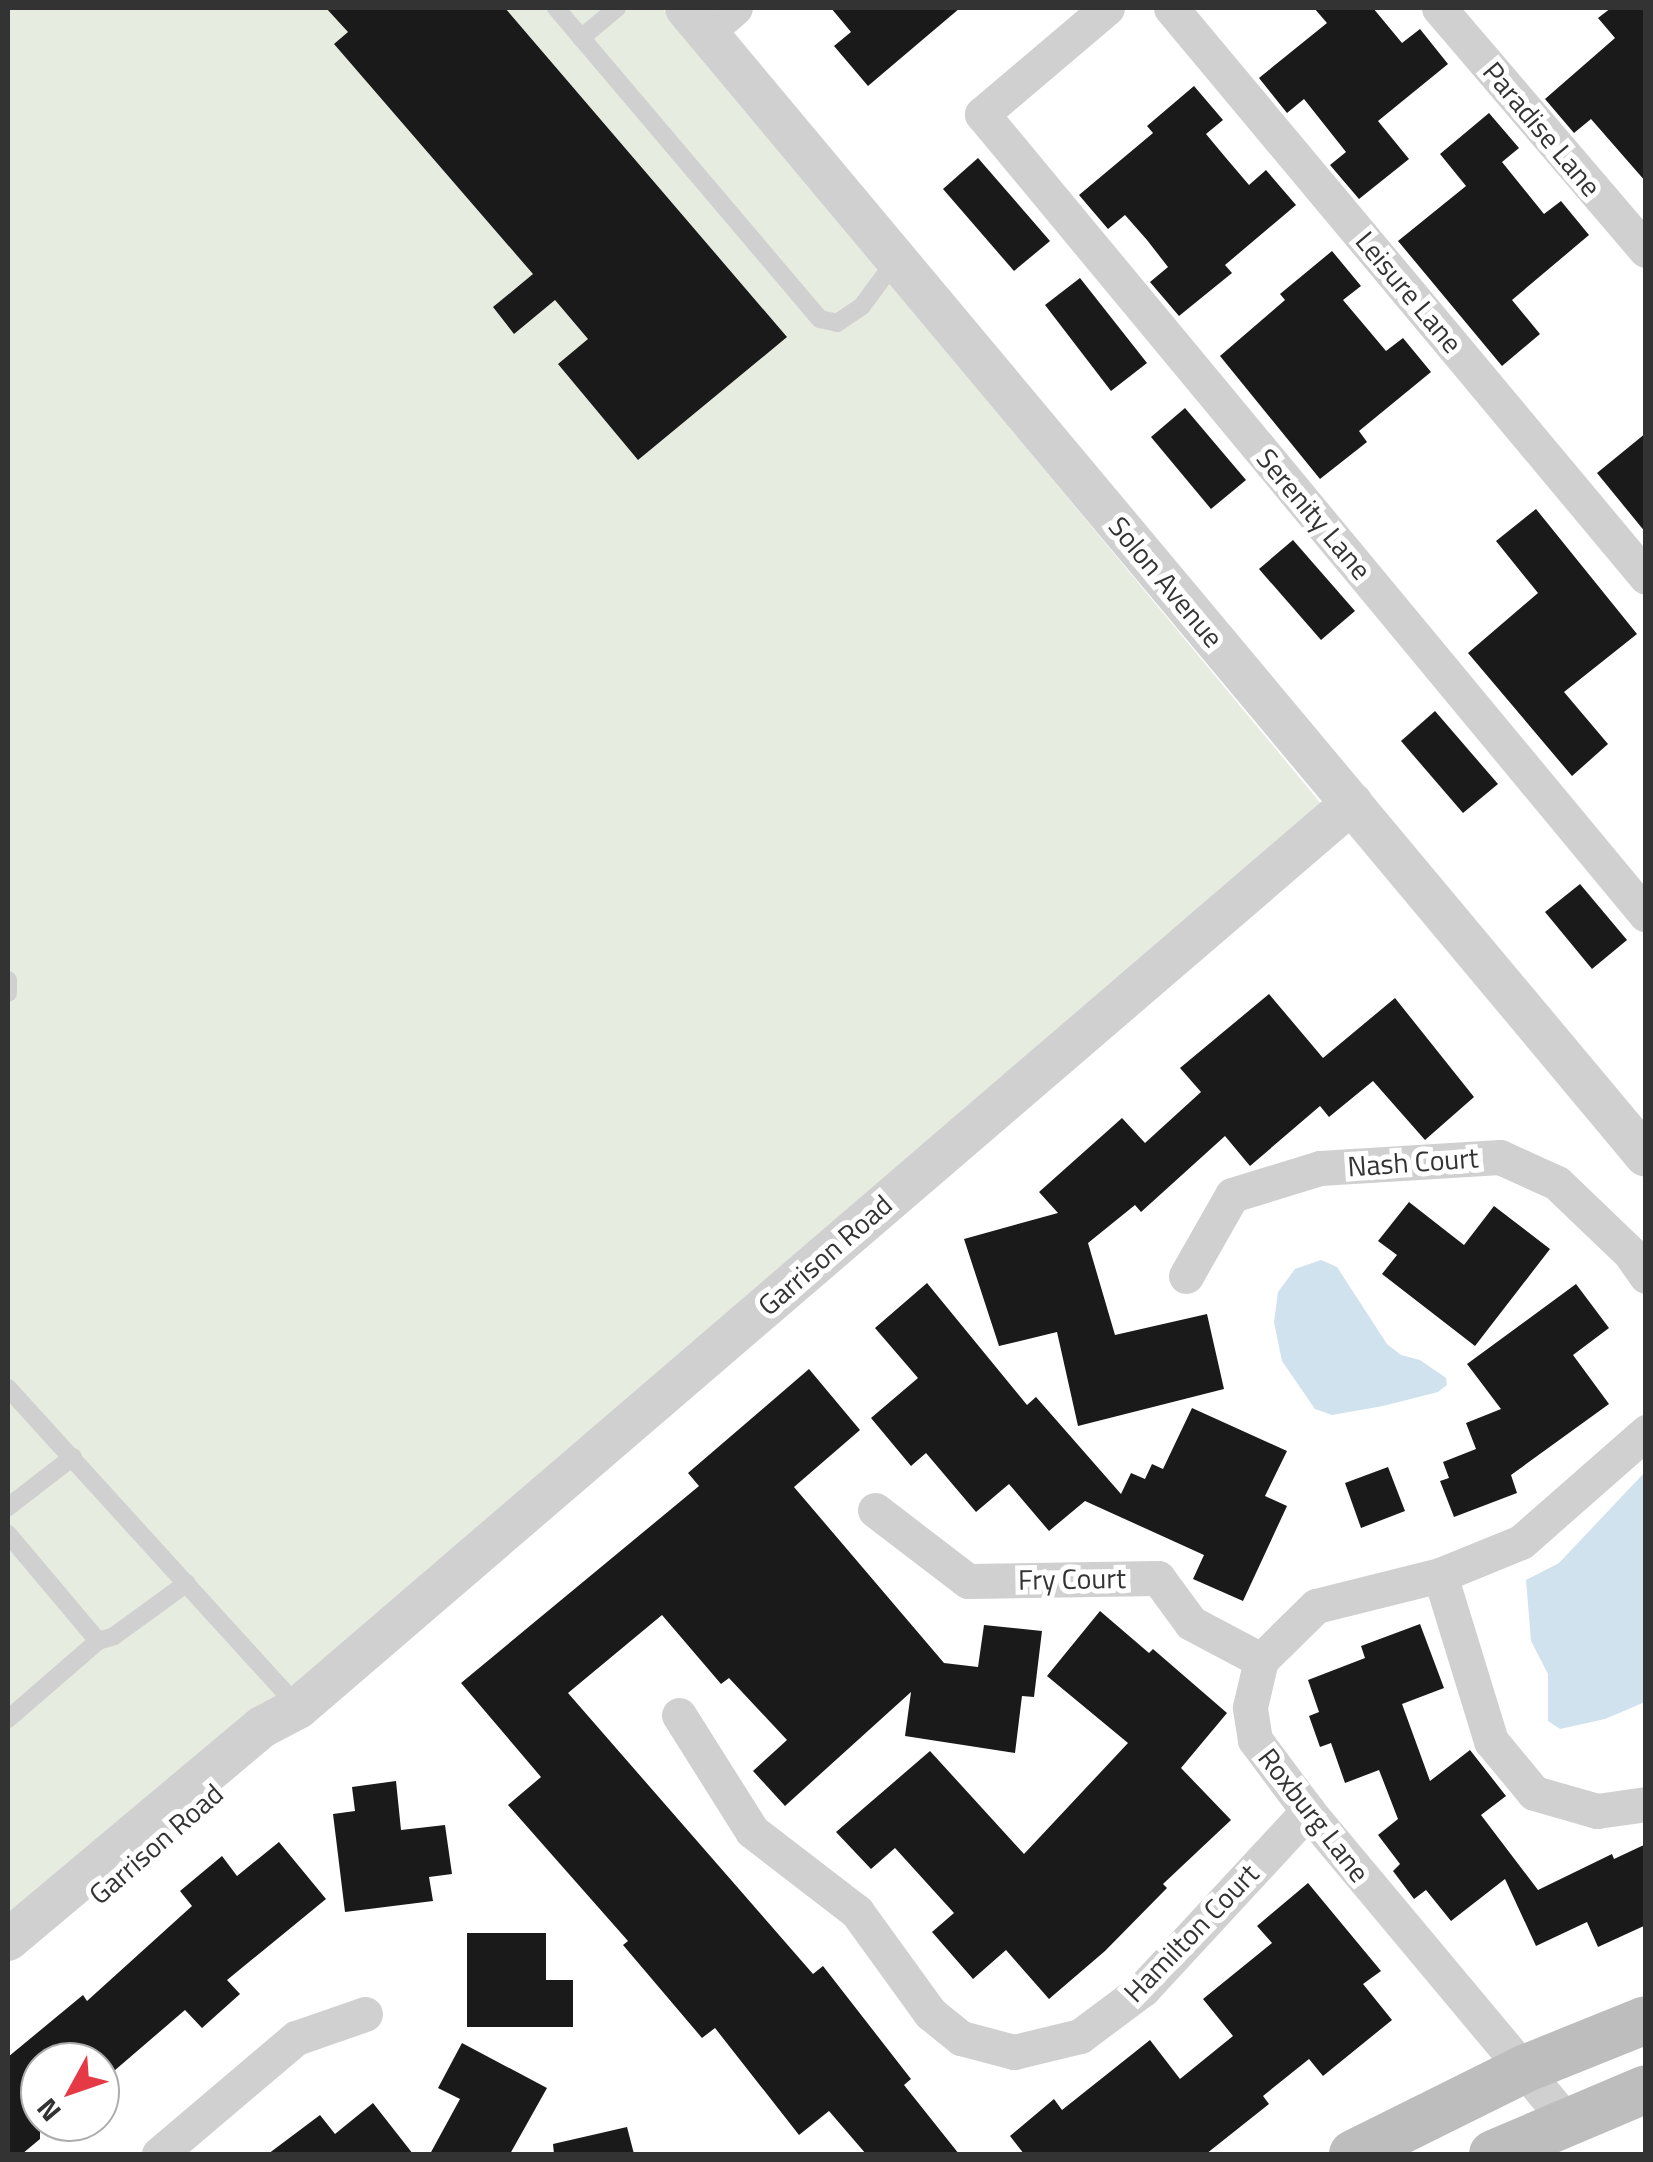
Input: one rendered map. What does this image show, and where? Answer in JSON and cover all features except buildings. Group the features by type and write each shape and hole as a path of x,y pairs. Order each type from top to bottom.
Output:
{"main road":[{"path":"1353,2154 1524,2068 1646,2020"},
{"path":"1493,2154 1646,2088"}],"street":[{"name":"Serenity Lane","path":"1107,8 982,114 1646,914"},
{"name":"Leisure Lane","path":"1171,8 1646,577"},
{"name":"Paradise Lane","path":"1439,8 1646,250"},
{"name":"Solon Avenue","path":"709,16 896,260 1646,1156"},
{"name":"Garrison Road","path":"8,1940 262,1727 298,1708 1352,803"},
{"name":"Nash Court","path":"1186,1276 1232,1195 1320,1168 1500,1157 1557,1183 1630,1253 1646,1276"},
{"path":"1261,1660 1316,1606 1440,1576 1521,1542 1646,1432"},
{"name":"Fry Court","path":"876,1510 968,1581 1158,1578 1191,1623 1261,1660"},
{"path":"1440,1576 1491,1741 1534,1793 1596,1811 1646,1804"},
{"name":"Roxburg Lane","path":"1261,1660 1250,1707 1255,1740 1308,1811 1566,2120"},
{"name":"Garrison Road","path":"8,1973 273,1742 298,1708"},
{"name":"Hamilton Court","path":"679,1716 752,1830 857,1912 930,2013 961,2038 1014,2052 1080,2036 1143,1989 1308,1811"},
{"path":"159,2154 296,2038 365,2014"}],"lane":[{"path":"556,8 820,319 830,323 845,320 862,306 896,260"},
{"path":"581,38 617,8"},
{"path":"8,980 8,993"},
{"path":"8,1388 298,1708"},
{"path":"8,1507 73,1457"},
{"path":"8,1534 98,1641"},
{"path":"8,1719 98,1641 114,1636 187,1584"}],"shaded area":[{"path":"8,8 662,8 1323,806 298,1686 8,1919"}],"water":[{"path":"1321,1260 1337,1267 1387,1344 1401,1355 1420,1360 1446,1378 1447,1385 1438,1392 1383,1406 1332,1415 1315,1409 1282,1361 1274,1322 1278,1292 1295,1269"},
{"path":"1645,1472 1645,1702 1605,1719 1560,1729 1548,1721 1548,1674 1531,1641 1526,1580 1559,1563"}]}
